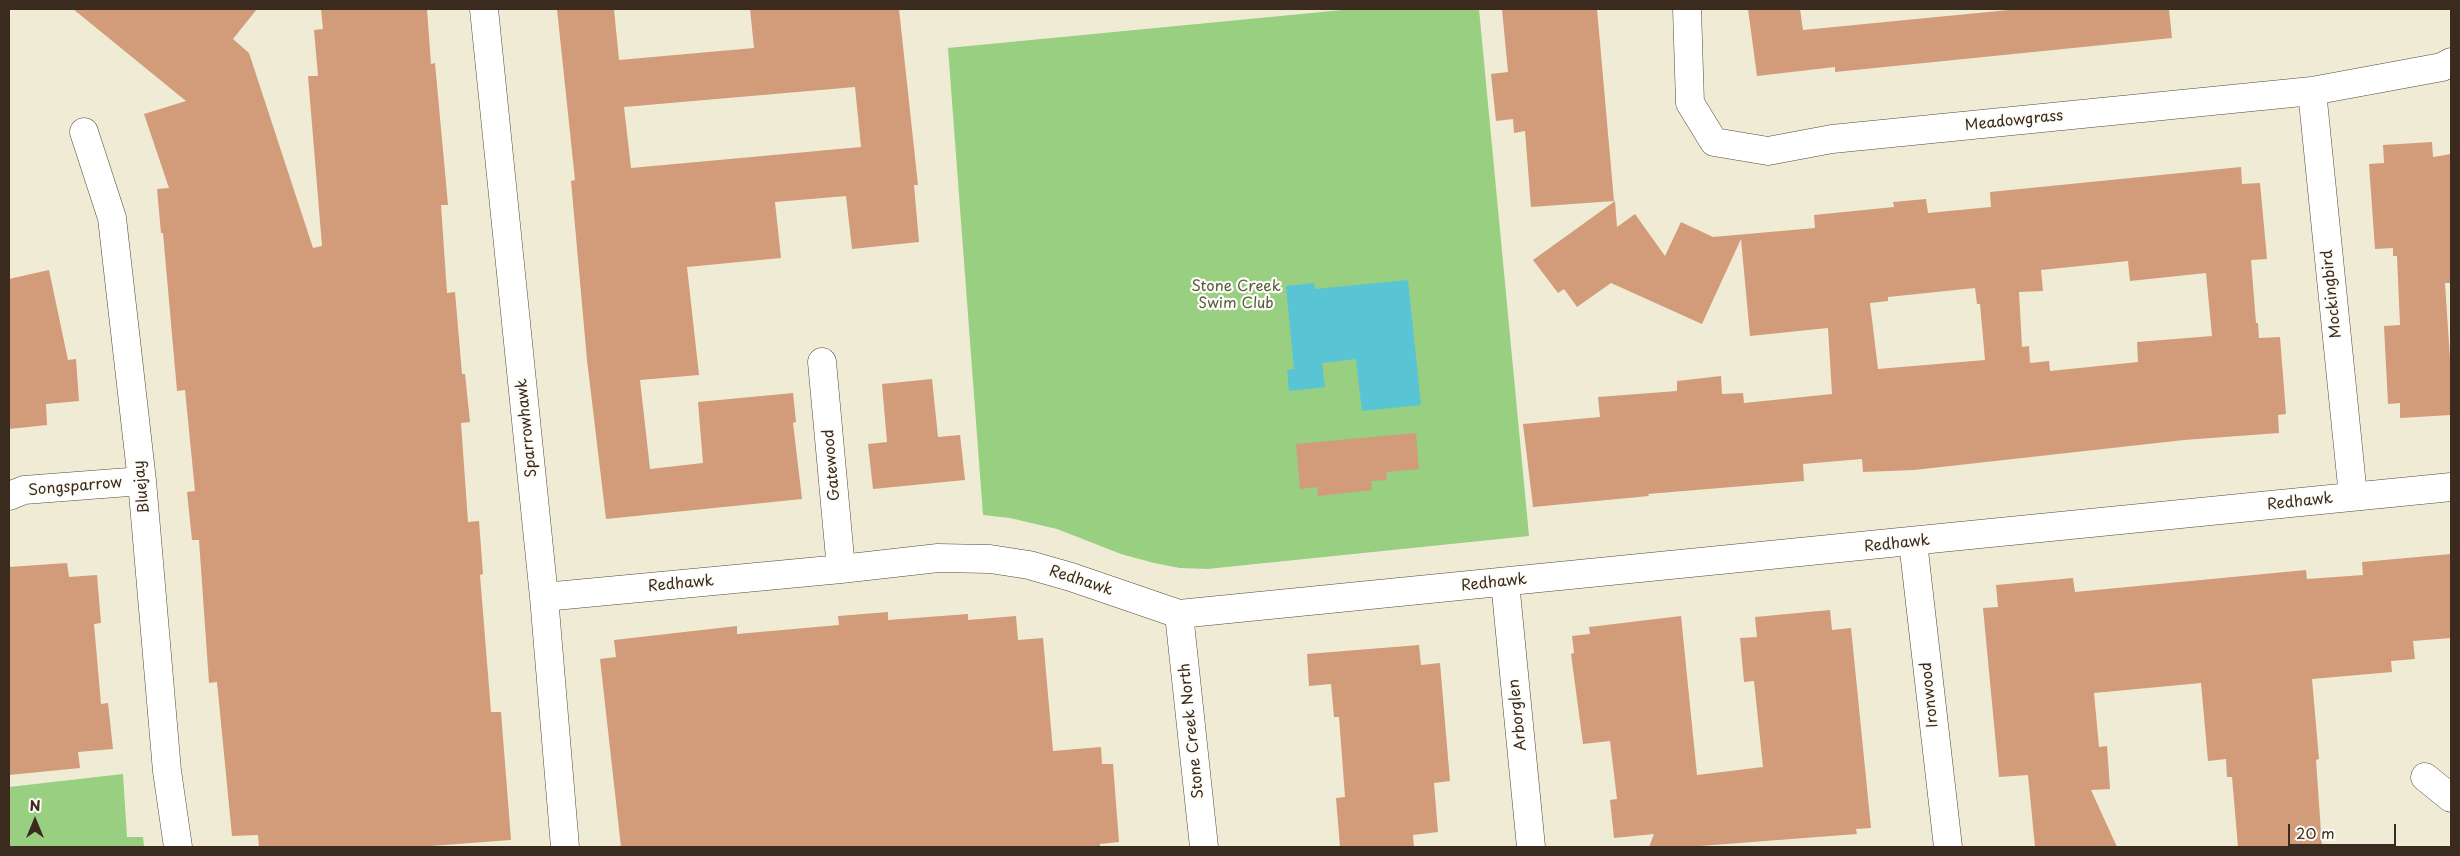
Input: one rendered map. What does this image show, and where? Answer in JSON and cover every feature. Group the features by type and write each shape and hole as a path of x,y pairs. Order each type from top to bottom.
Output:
{"street":[{"name":"Sparrowhawk","path":"484,9 544,596 565,847"},
{"name":"Meadowgrass","path":"1687,9 1690,103 1714,142 1768,151 1832,138 2312,91 2442,67 2451,62"},
{"name":"Mockingbird","path":"2312,91 2353,496"},
{"name":"Bluejay","path":"84,132 112,218 142,481 167,771 178,847"},
{"name":"Gatewood","path":"822,362 841,569"},
{"name":"Songsparrow","path":"9,496 24,490 142,481"},
{"name":"Redhawk","path":"544,596 841,569 938,558 990,559 1029,565 1071,577 1180,614 2451,487"},
{"name":"Ironwood","path":"1913,542 1948,847"},
{"name":"Arborglen","path":"1504,582 1531,847"},
{"name":"Stone Creek North","path":"1180,614 1204,847"},
{"path":"2425,777 2451,798"}],"green space":[{"name":"Stone Creek Swim Club","path":"1353,9 1479,9 1529,536 1207,569 1180,568 1121,554 1057,529 1010,518 983,515 948,48"},
{"path":"123,774 127,837 143,837 144,847 9,847 9,787"}],"water":[{"path":"1408,280 1421,405 1362,411 1356,359 1322,363 1325,387 1289,391 1287,370 1294,369 1286,286 1314,283 1315,289"}],"building":[{"path":"73,9 257,9 233,39 249,53 313,248 322,246 308,76 318,76 314,30 323,29 321,9 427,9 431,64 435,63 448,205 441,205 447,293 455,292 462,374 465,374 470,422 461,423 468,522 479,521 483,574 480,575 491,712 501,712 511,840 418,847 259,847 258,835 232,836 217,682 209,683 199,540 192,540 187,492 195,491 185,390 177,391 163,233 161,233 157,189 169,188 144,114 186,101"},
{"path":"557,9 614,9 619,60 754,48 750,9 899,9 918,185 914,185 919,242 852,249 846,196 775,202 781,258 687,267 699,375 640,380 650,469 703,463 698,402 793,393 796,422 793,423 802,499 606,519 587,360 571,181 575,180","holes":["855,87 861,147 631,168 624,107"]},
{"path":"1502,9 1597,9 1614,201 1531,207 1525,131 1514,133 1513,119 1496,121 1491,74 1508,72"},
{"path":"1748,9 1800,9 1803,30 2019,9 2169,9 2172,38 1835,72 1835,67 1757,76"},
{"path":"2432,142 2433,157 2451,154 2451,283 2445,283 2451,374 2451,415 2400,418 2400,403 2388,404 2384,326 2400,325 2397,256 2393,256 2393,248 2375,249 2369,164 2384,163 2383,145"},
{"path":"2241,167 2242,184 2260,183 2267,259 2251,260 2259,338 2280,337 2286,414 2278,415 2279,433 2184,440 1914,470 1863,472 1862,459 1803,464 1804,481 1648,494 1649,496 1533,507 1523,424 1600,417 1598,397 1677,391 1677,381 1721,376 1722,394 1743,393 1744,403 1832,394 1828,328 1750,336 1741,239 1702,324 1611,283 1577,307 1564,289 1558,293 1533,260 1615,201 1617,227 1635,214 1665,256 1681,222 1713,237 1815,228 1814,215 1894,207 1893,202 1926,199 1928,213 1991,207 1990,192","holes":["2128,261 2130,281 2206,273 2212,336 2137,342 2138,362 2050,371 2049,361 2030,363 2029,346 2022,347 2019,292 2043,291 2041,270","1975,288 1977,304 1980,304 1985,360 1878,369 1870,303 1888,301 1888,297"]},
{"path":"49,270 68,360 76,359 79,401 46,404 47,425 9,429 9,279"},
{"path":"932,379 938,437 960,435 965,480 873,489 868,444 887,442 882,384"},
{"path":"1416,433 1419,469 1386,472 1387,480 1371,481 1372,490 1318,496 1317,487 1300,489 1296,444"},
{"path":"2451,554 2451,638 2413,641 2415,659 2391,661 2392,672 2312,679 2319,759 2316,760 2322,847 2238,847 2232,777 2227,777 2226,759 2208,761 2201,683 2094,693 2099,747 2107,746 2110,789 2091,790 2117,847 2035,847 2028,775 1999,777 1983,608 1998,607 1996,585 2073,578 2075,592 2306,570 2307,579 2363,575 2362,562"},
{"path":"67,563 69,577 97,575 101,623 94,624 101,704 108,703 113,749 78,752 80,768 9,775 9,567"},
{"path":"1830,610 1832,630 1851,628 1871,828 1856,829 1857,834 1687,847 1649,847 1654,834 1614,838 1610,800 1617,799 1610,741 1583,744 1571,654 1574,653 1572,636 1590,634 1589,627 1681,616 1697,775 1763,767 1754,681 1744,682 1740,638 1757,637 1755,617"},
{"path":"888,612 888,620 968,614 968,620 1016,616 1018,640 1043,638 1053,751 1101,747 1102,764 1113,764 1119,842 1100,844 1100,847 621,847 600,659 616,657 614,640 737,626 737,634 839,625 838,616"},
{"path":"1419,645 1421,665 1440,663 1450,781 1434,783 1438,832 1413,835 1414,847 1340,847 1336,798 1345,797 1339,717 1334,717 1331,684 1309,686 1307,654"}]}
